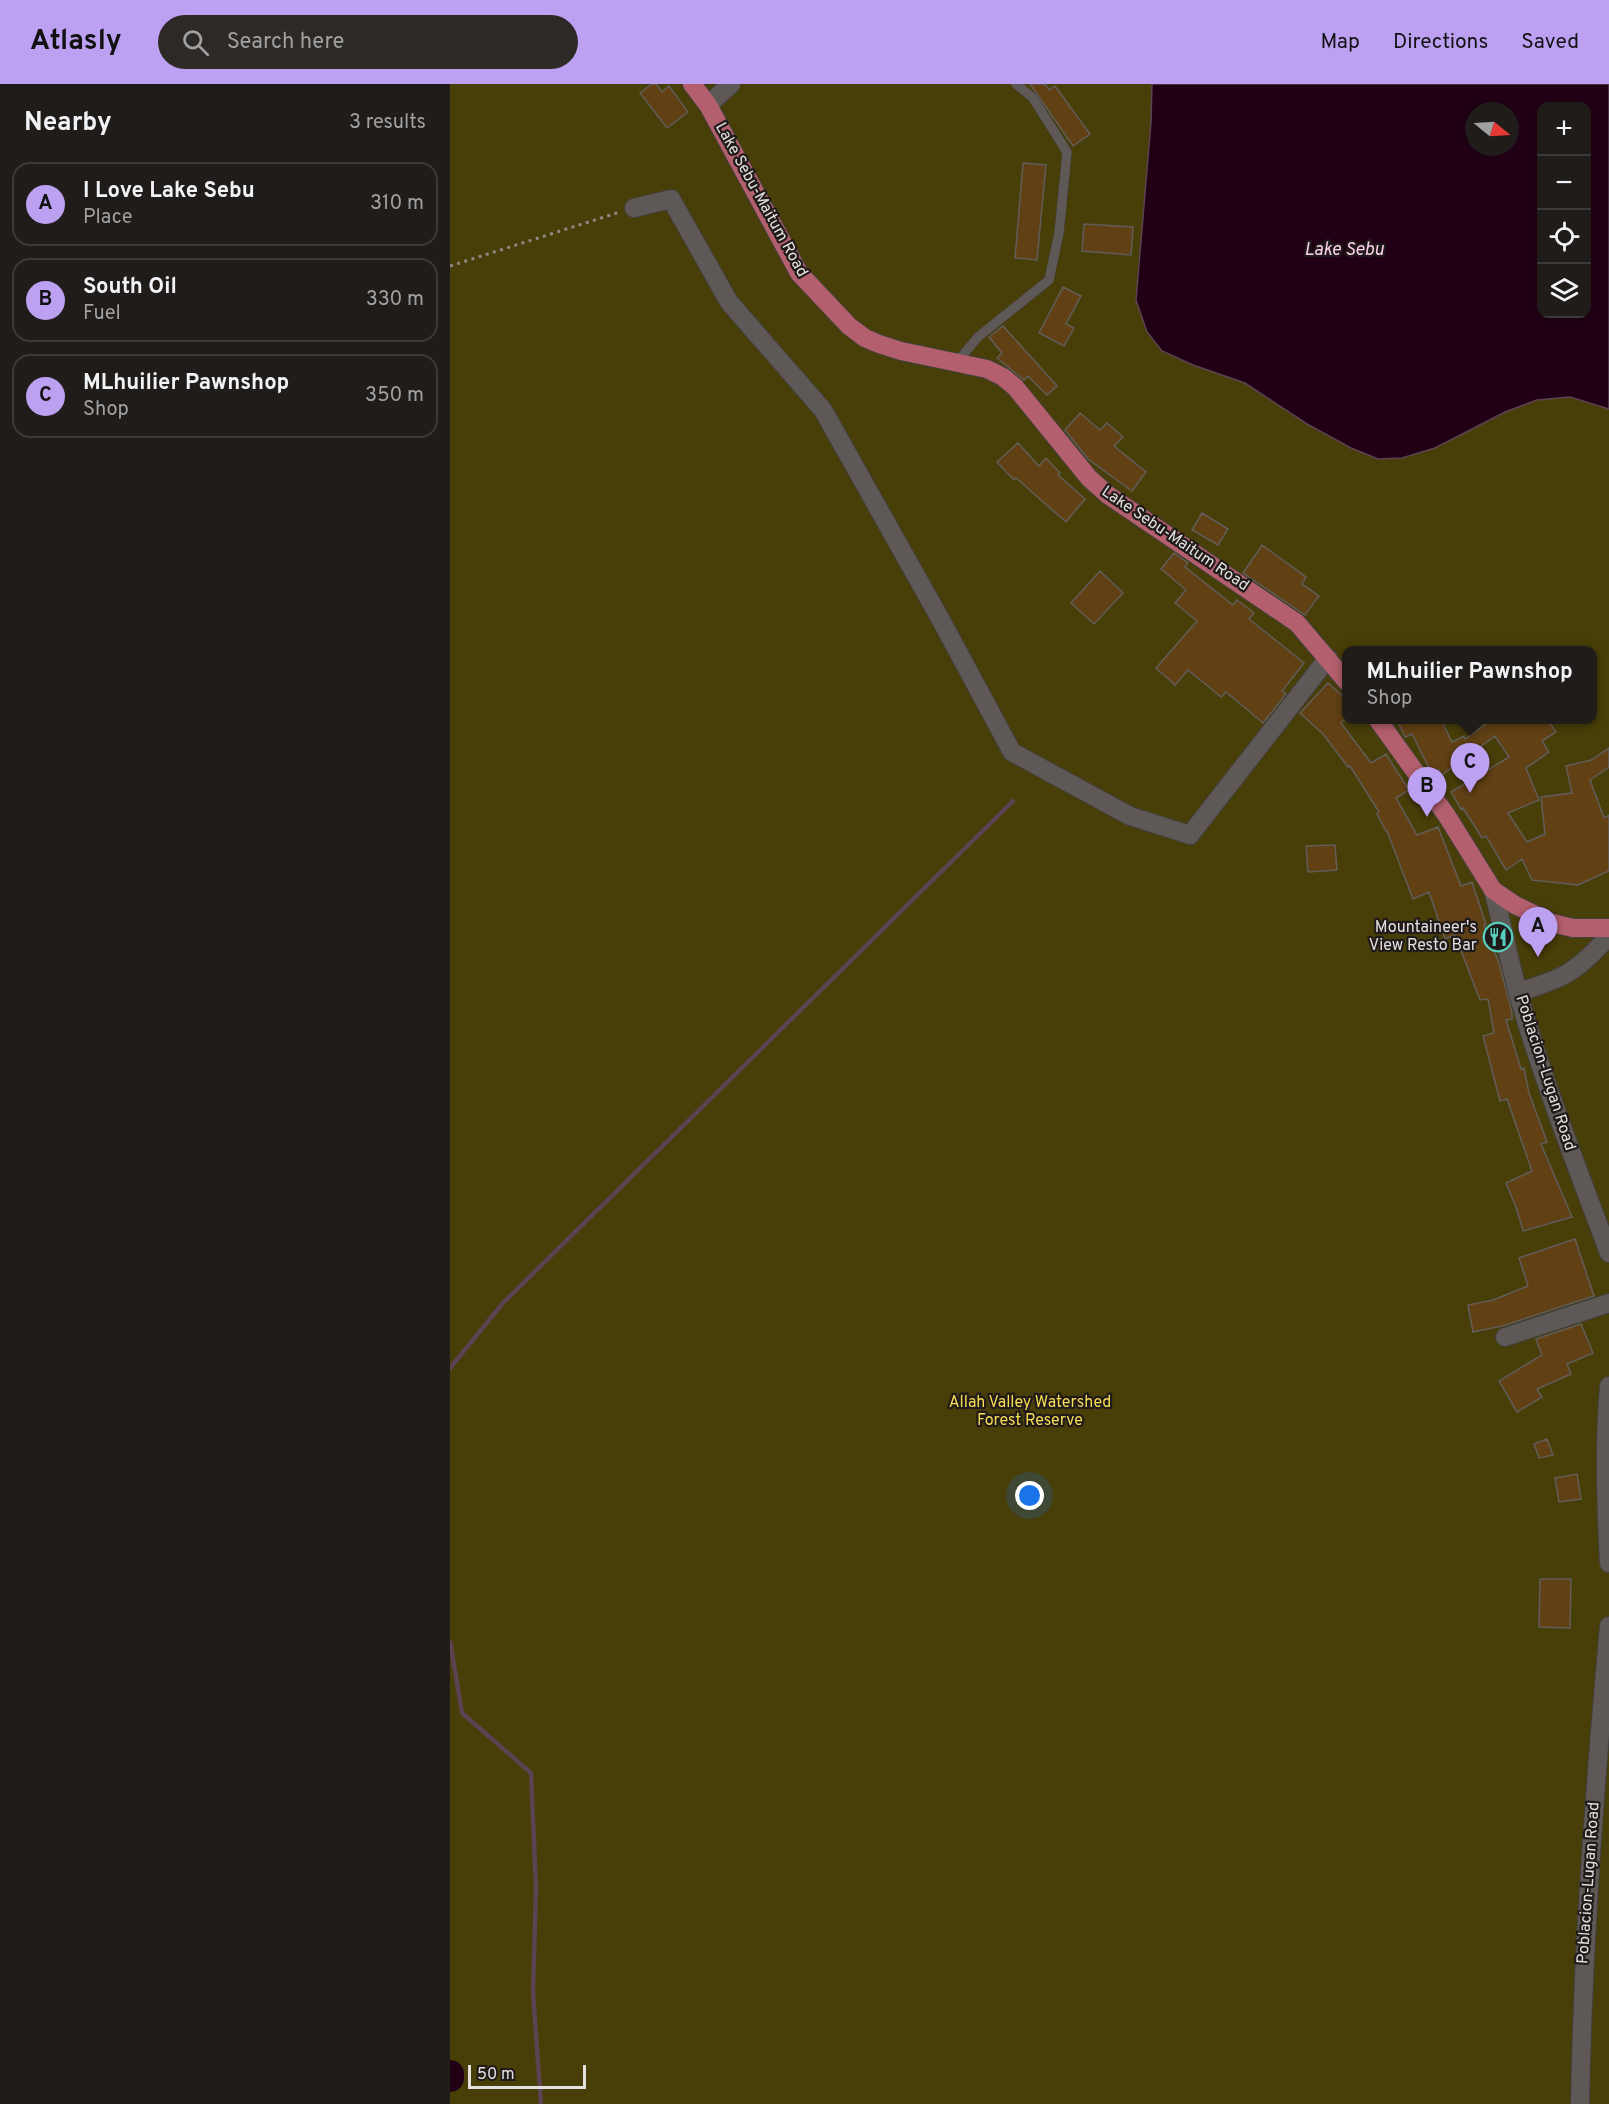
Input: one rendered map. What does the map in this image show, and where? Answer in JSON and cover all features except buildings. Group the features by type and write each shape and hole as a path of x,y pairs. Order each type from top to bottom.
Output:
{"main road":[{"name":"Lake Sebu-Maitum Road","path":"692,84 708,105 799,273 849,326 864,338 879,344 987,369 1003,377 1016,387 1089,478 1108,495 1297,623 1342,676"},
{"path":"1381,724 1447,816 1493,890 1515,905 1552,923 1573,928 1609,928"}],"street":[{"path":"708,105 731,84"},
{"path":"634,208 671,199 729,302 823,410 1012,752 1130,816 1190,835 1328,658"},
{"name":"Poblacion-Lugan Road","path":"1493,890 1518,992 1564,1135 1609,1253"},
{"path":"1518,992 1553,982 1569,974 1595,952 1609,936"},
{"path":"1505,1336 1609,1303"},
{"path":"1609,1386 1605,1491 1609,1563"},
{"name":"Poblacion-Lugan Road","path":"1580,2104 1583,1983 1594,1802 1609,1626"}],"lane":[{"path":"957,362 978,337 1049,280 1056,245 1066,152 1033,98 1016,84"}],"path":[{"path":"450,266 634,208"}],"green space":[{"name":"Allah Valley Watershed Forest Reserve","path":"450,84 1609,84 1609,2104 450,2104"}],"water":[{"name":"Lake Sebu","path":"1152,84 1609,84 1609,409 1570,397 1537,400 1505,412 1435,448 1402,458 1378,459 1351,448 1307,424 1245,383 1193,365 1162,351 1147,332 1136,300 1151,122"}],"waterway":[{"path":"450,1368 503,1303 1013,801"},
{"path":"450,1641 462,1713 531,1773 536,1888 533,1992 541,2104"}],"place":[{"name":"MLhuilier Pawnshop","path":"1470,793"},
{"name":"South Oil","path":"1427,817"},
{"name":"Mountaineer's View Resto Bar","path":"1498,937"},
{"name":"I Love Lake Sebu","path":"1538,957"}]}
